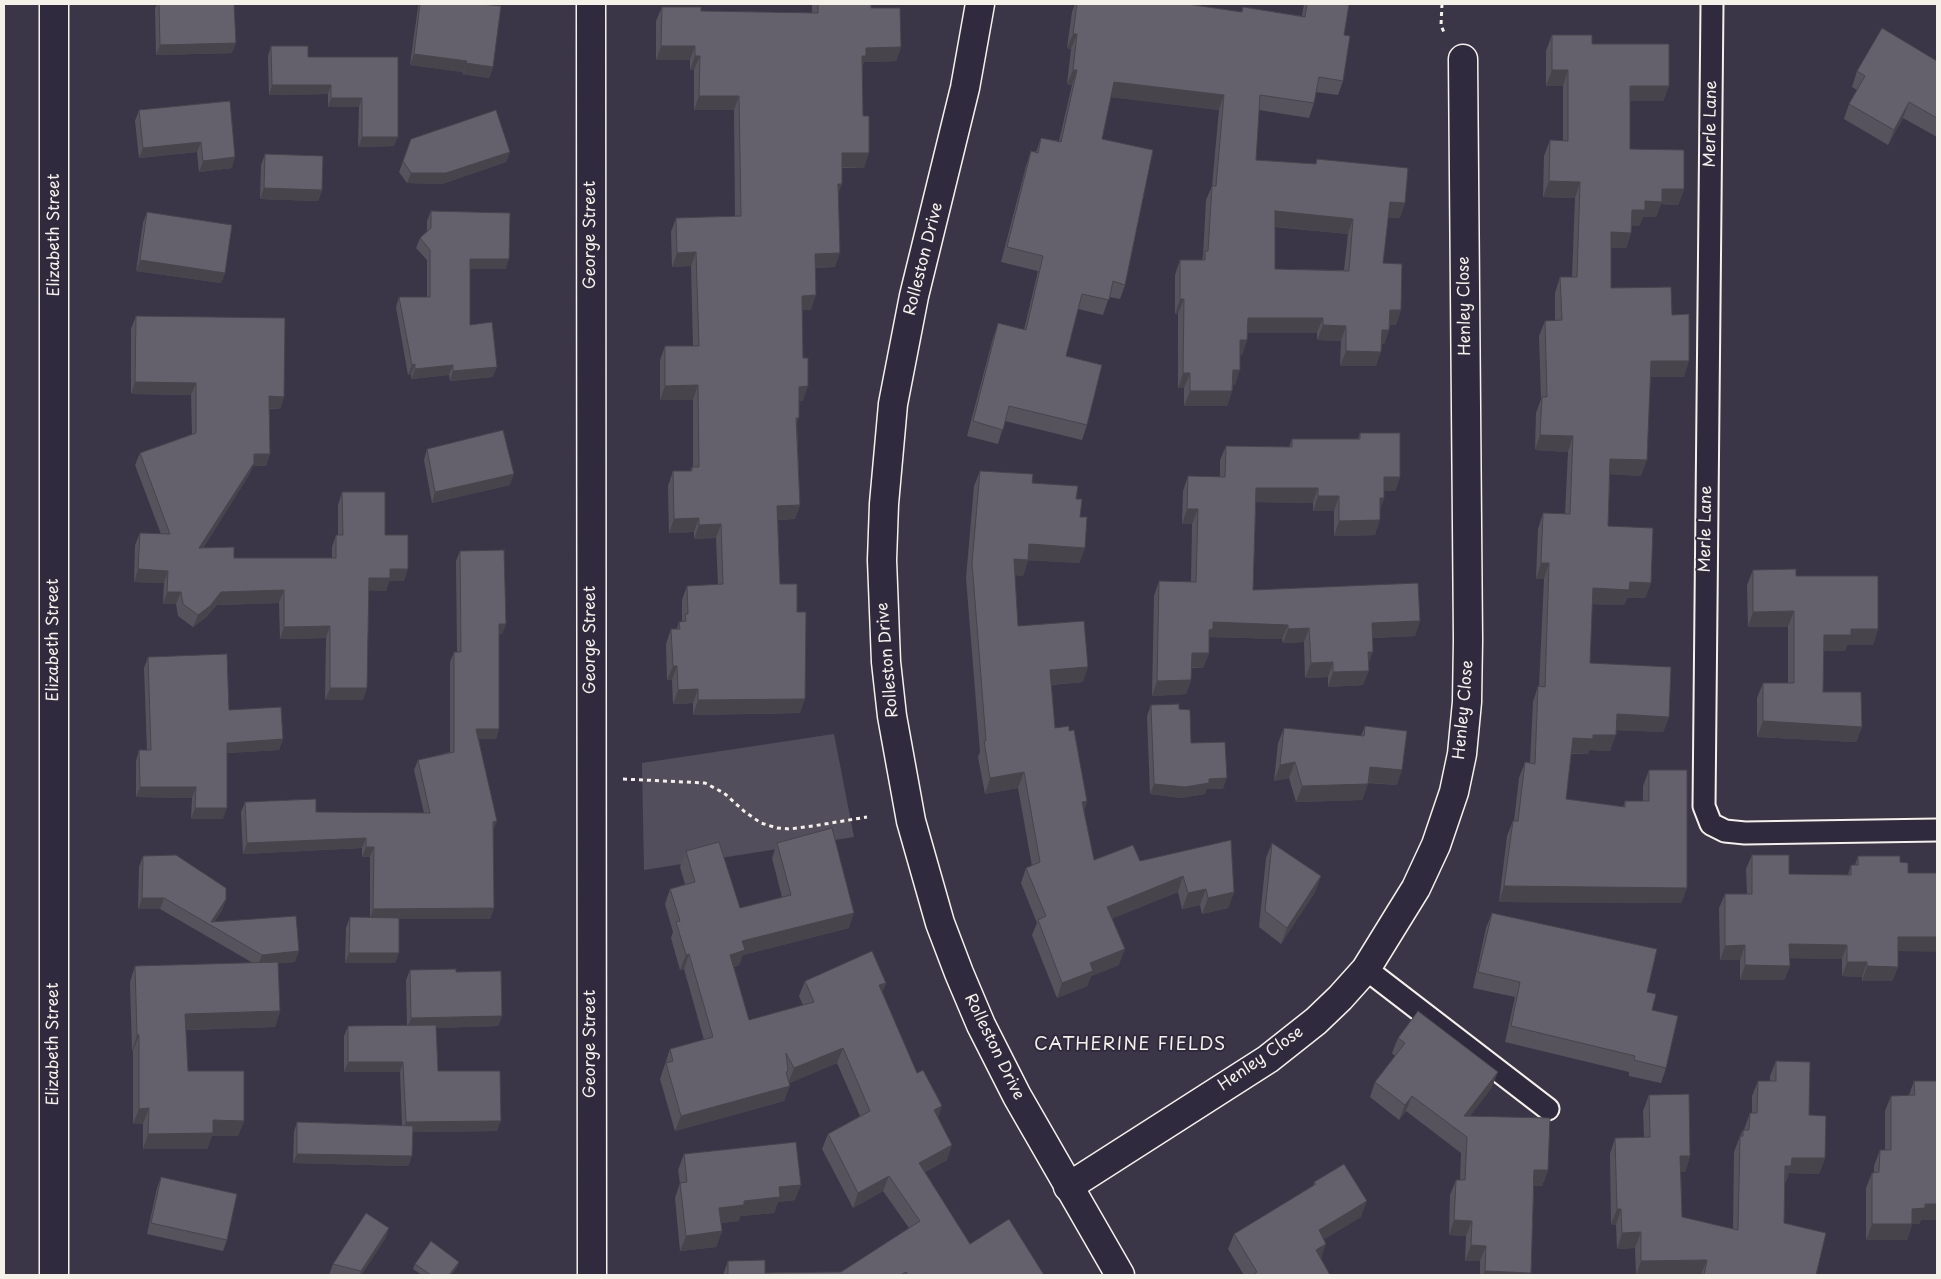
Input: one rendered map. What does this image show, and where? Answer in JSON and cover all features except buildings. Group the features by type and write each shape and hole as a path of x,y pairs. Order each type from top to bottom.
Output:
{"street":[{"name":"Elizabeth Street","path":"54,4 54,1275"},
{"name":"George Street","path":"591,4 592,1275"},
{"name":"Rolleston Drive","path":"980,4 961,105 914,296 893,404 884,504 882,560 886,662 892,716 911,820 940,923 959,973 989,1042 1017,1096 1120,1275"},
{"name":"Henley Close","path":"1068,1187 1268,1059 1316,1021 1366,969 1416,888 1436,845 1454,792 1462,754 1467,702 1463,59"}],"lane":[{"name":"Merle Lane","path":"1712,4 1704,806 1711,824 1725,831 1745,834 1937,830"},
{"path":"1366,969 1548,1109"}],"path":[{"path":"1442,4 1441,25 1445,35"},
{"path":"591,779 705,783 724,793 744,812 761,823 777,828 813,826 867,817"}],"shaded area":[{"path":"834,734 854,837 644,870 642,763"}],"district":[{"name":"CATHERINE FIELDS","path":"1130,1045"}]}
